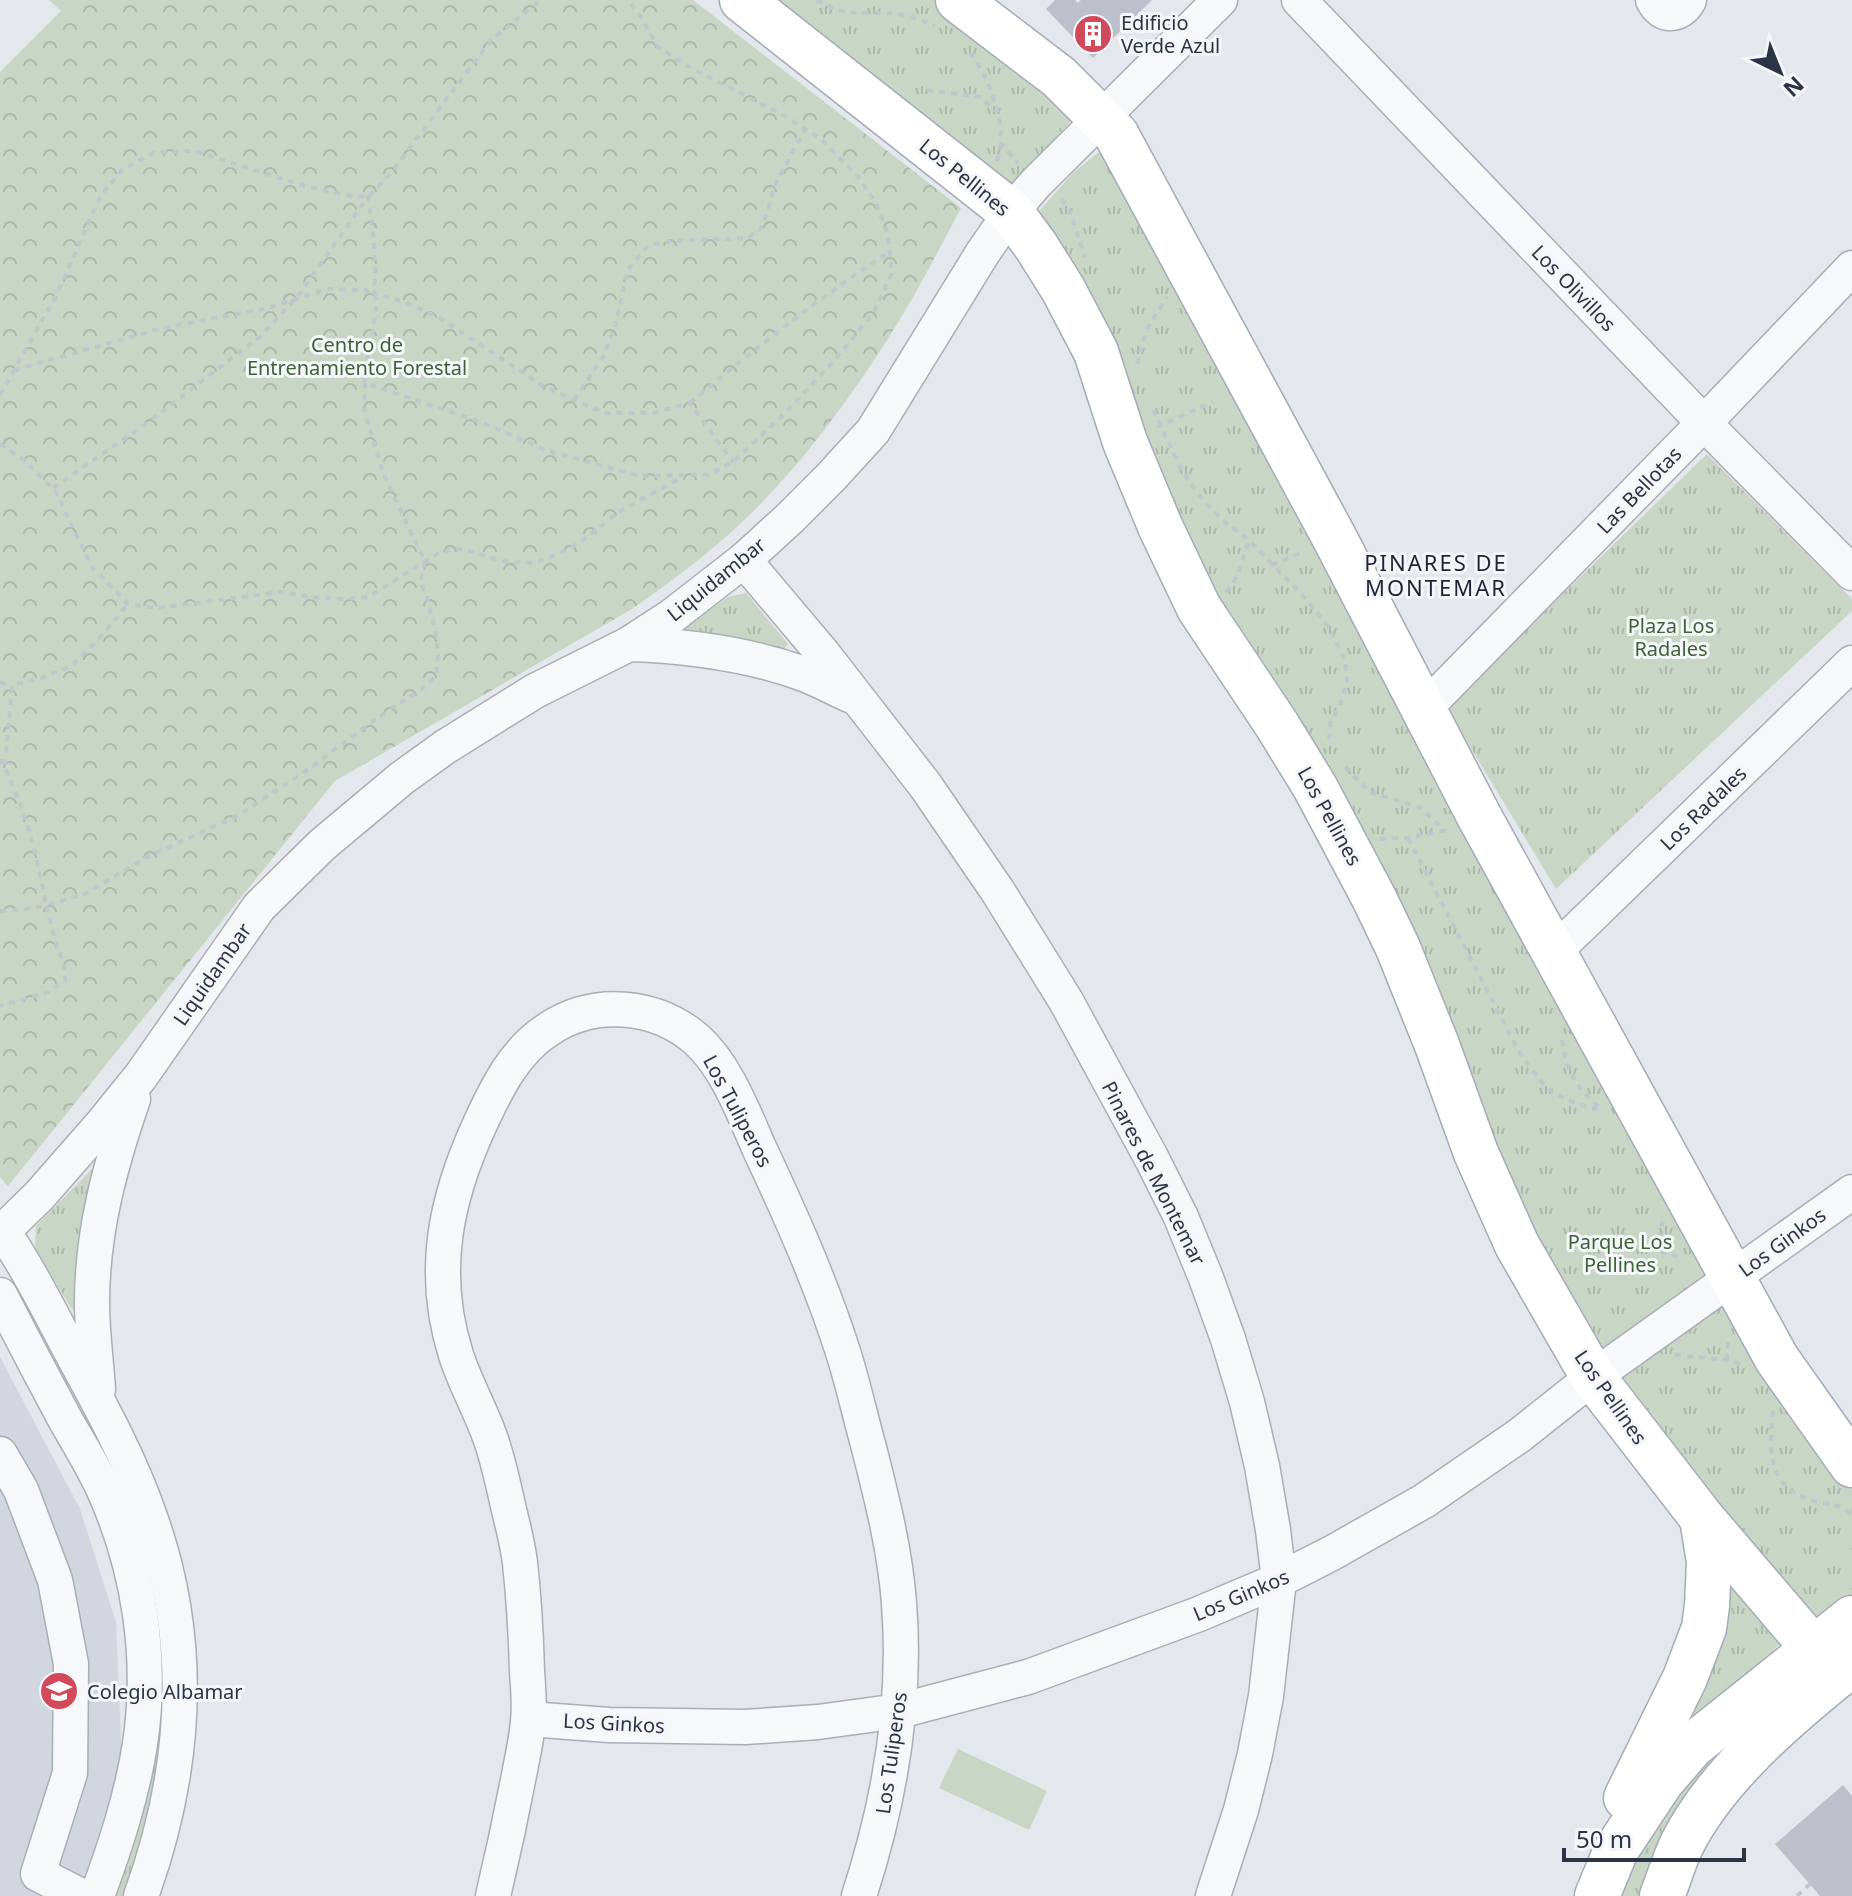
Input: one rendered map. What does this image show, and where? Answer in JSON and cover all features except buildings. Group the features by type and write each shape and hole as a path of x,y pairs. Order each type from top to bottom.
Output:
{"main road":[{"name":"Los Pellines","path":"742,0 1024,197 1057,278 1143,434 1160,526 1199,608 1315,787 1398,948 1476,1153 1517,1245 1593,1377 1702,1518 1839,1670"},
{"path":"948,13 1059,77 1116,134 1424,709 1462,823 1554,952 1777,1359 1852,1465"},
{"path":"1602,1884 1615,1821 1685,1678 1704,1628 1709,1562 1702,1518"},
{"path":"1662,1896 1682,1844 1729,1776 1839,1670 1852,1618"},
{"path":"1602,1884 1616,1850 1661,1782 1692,1746 1839,1670"}],"street":[{"name":"Liquidambar","path":"1,1231 39,1196 103,1123 141,1076 259,907 322,845 402,778 467,732 535,691 629,644 684,607 744,560 832,476 873,431 962,285 1024,197 1220,0"},
{"name":"Los Olivillos","path":"1299,0 1852,573"},
{"path":"1653,0 1661,11 1671,14 1685,8 1689,0"},
{"name":"Las Bellotas","path":"1424,709 1852,268"},
{"name":"Pinares de Montemar","path":"744,560 824,655 925,785 997,890 1066,1001 1181,1217 1228,1339 1262,1466 1279,1580 1274,1638 1255,1754 1241,1810 1213,1896"},
{"name":"Pinares de Montemar","path":"629,644 704,649 762,661 804,674 858,699"},
{"name":"Los Radales","path":"1554,952 1852,663"},
{"name":"Los Tuliperos","path":"493,1896 529,1719 526,1623 519,1557 491,1440 466,1381 450,1330 444,1292 445,1236 456,1181 466,1155 493,1096 516,1060 537,1038 562,1021 601,1009 621,1009 661,1017 679,1027 695,1038 718,1065 798,1230 843,1352 893,1553 899,1604 901,1667 893,1763 873,1854 859,1896"},
{"name":"Liquidambar","path":"99,1401 92,1305 99,1217 113,1155 141,1076"},
{"name":"Los Ginkos","path":"529,1719 609,1725 745,1727 818,1722 899,1711 1028,1677 1199,1614 1279,1580 1424,1501 1520,1435 1593,1377 1852,1192"},
{"path":"1,1231 26,1266 99,1401 137,1482 163,1558 177,1640 180,1697 175,1770 167,1813 141,1896"},
{"path":"0,1295 8,1330 103,1488 129,1561 137,1598 144,1671 140,1742 125,1811 97,1896"},
{"path":"8,1330 38,1324 77,1361"},
{"path":"0,1454 21,1490 55,1580 71,1664 70,1773 38,1874 81,1896"}],"path":[{"path":"53,488 147,423 261,336 297,297 368,197 391,173 491,40 541,0"},
{"path":"365,383 481,422 545,450 640,476 708,475 733,462 780,418 835,360 874,312 892,273 890,251 888,235 876,203 858,177 821,139 658,47 628,0"},
{"path":"817,0 829,7 862,15 899,14 919,19 948,13"},
{"path":"969,51 990,86 1001,130 1001,144 1024,197"},
{"path":"927,90 980,97 997,113"},
{"path":"574,400 603,357 615,326 628,269 649,245 748,238 761,228 774,187 805,129"},
{"path":"0,395 58,292 101,195 122,170 153,153 194,151 305,186 368,197"},
{"path":"0,911 46,905 85,894 145,858 241,814 427,685 436,675 438,656 435,629 420,583 425,562 383,473 364,409 364,371 377,300 374,294 376,272 368,197"},
{"path":"14,370 163,328 264,309 328,289 350,288 402,301 440,318 543,386 604,413 653,413 690,403 770,336 890,251"},
{"path":"1135,369 1147,329 1166,298 1190,271"},
{"path":"1143,434 1148,398"},
{"path":"1143,434 1213,402"},
{"path":"690,403 733,462"},
{"path":"1143,434 1182,471 1203,500 1249,540 1306,599 1329,627 1345,661 1347,681 1330,724 1329,746"},
{"path":"0,444 24,460 53,488 92,567 128,604 159,608 280,592 332,599 368,597 439,553 463,549 502,561 534,563 581,542 619,512 686,475"},
{"path":"1199,608 1230,589 1249,540"},
{"path":"12,687 71,666 128,604"},
{"path":"0,682 12,687"},
{"path":"5,768 12,687"},
{"path":"0,759 23,807 55,940 64,965 65,981 48,992 0,1006"},
{"path":"1342,764 1370,792 1462,823"},
{"path":"1346,843 1408,838 1462,823"},
{"path":"1408,838 1518,1050 1535,1075 1551,1093 1573,1103 1604,1110"},
{"path":"1629,1351 1727,1360 1748,1366"},
{"path":"1774,1404 1770,1447 1775,1468 1789,1491 1817,1502 1838,1504 1852,1514"},
{"path":"1797,1896 1810,1884"}],"shaded area":[{"name":"Colegio Albamar","path":"0,1357 80,1509 116,1622 122,1761 79,1896 0,1896"}],"green space":[{"name":"Centro de Entrenamiento Forestal","path":"49,0 693,0 961,208 912,299 873,361 829,424 781,483 706,554 632,609 335,781 8,1186 0,1177 0,72 61,11"},
{"path":"777,0 935,0 1050,87 1078,113 1010,191"},
{"name":"Parque Los Pellines","path":"1103,149 1819,1446 1852,1490 1852,1600 1820,1622 1681,1476 1553,1283 1174,520 1080,278 1039,211 1074,172"},
{"name":"Plaza Los Radales","path":"1707,454 1852,599 1852,611 1556,889 1446,707"},
{"path":"746,593 788,644 781,653 677,632 728,597"},
{"path":"98,1163 78,1247 79,1314 71,1308 35,1248 36,1226"},
{"path":"86,1421 101,1427 162,1601 167,1735 127,1896 113,1896 136,1838 153,1750 121,1494"},
{"path":"1722,1573 1782,1642 1673,1744"},
{"path":"1795,1675 1645,1896 1622,1896 1644,1834 1697,1755"},
{"path":"958,1749 1047,1791 1029,1830 939,1788"}],"place":[{"name":"Edificio Verde Azul","path":"1093,34"},
{"name":"Colegio Albamar","path":"59,1691"}],"district":[{"name":"PINARES DE MONTEMAR","path":"1436,574"}]}
